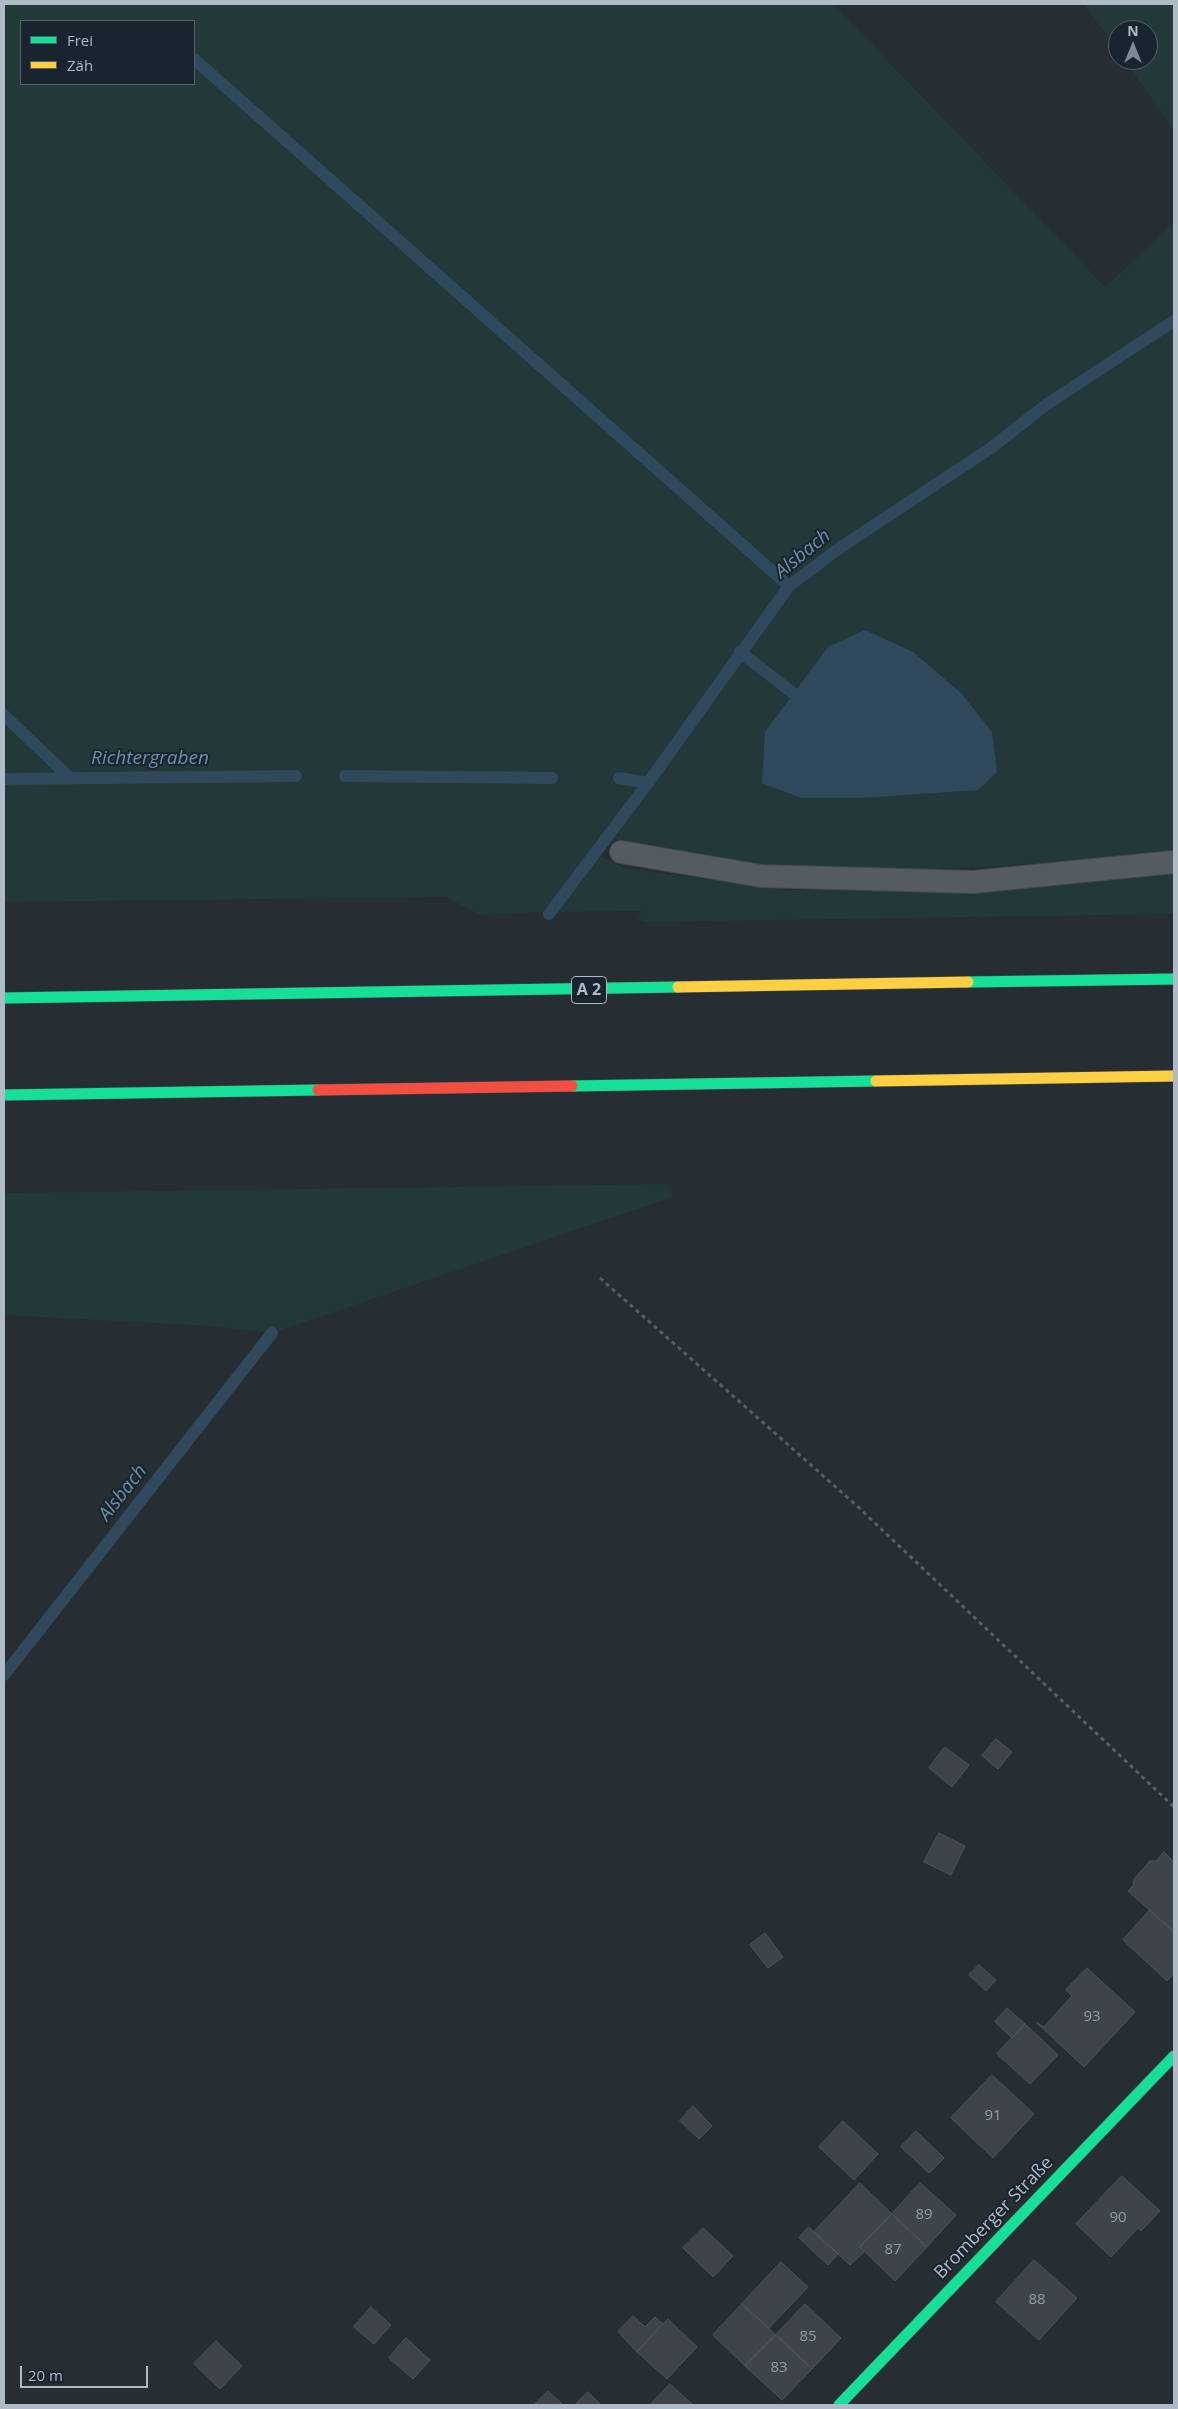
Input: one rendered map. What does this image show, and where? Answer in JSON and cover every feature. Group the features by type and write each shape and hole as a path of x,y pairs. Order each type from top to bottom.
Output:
{"main road":[{"name":"A 2","path":"4,998 1174,979"},
{"path":"4,1095 1174,1076"},
{"name":"Bromberger Straße","path":"838,2405 1174,2056"}],"lane":[{"path":"621,852 761,876 973,882 1174,862"}],"path":[{"path":"600,1278 856,1505 1174,1807"}],"green space":[{"path":"4,4 833,4 1105,287 1174,223 1174,853 984,867 887,870 736,864 665,847 621,841 605,833 590,852 625,868 782,890 971,892 1077,884 1174,871 1174,914 645,922 638,919 642,911 480,915 446,897 4,902"},
{"path":"1084,4 1174,4 1174,130 1131,70 1158,70 1158,20 1108,20 1108,37"},
{"path":"668,1184 673,1197 272,1333 211,1326 4,1315 4,1193"}],"water":[{"path":"865,630 913,652 961,693 992,732 997,772 978,790 860,798 801,798 762,783 765,732 828,647"}],"building":[{"path":"996,1739 1012,1752 998,1769 982,1756"},
{"path":"945,1747 969,1765 952,1787 929,1768"},
{"path":"939,1833 965,1846 951,1875 924,1862"},
{"path":"1164,1852 1174,1862 1174,1932 1128,1891 1133,1886 1134,1879 1150,1861 1156,1861"},
{"path":"1150,1910 1174,1932 1174,1973 1167,1981 1123,1940"},
{"path":"765,1933 783,1957 768,1968 750,1945"},
{"path":"979,1965 996,1980 986,1991 969,1975"},
{"path":"1087,1968 1135,2012 1084,2067 1036,2022 1044,2027 1072,1996 1066,1990"},
{"path":"1007,2008 1025,2024 1012,2038 995,2022"},
{"path":"1025,2024 1058,2055 1030,2084 997,2054"},
{"path":"992,2075 1034,2114 993,2158 951,2118"},
{"path":"693,2106 712,2126 699,2139 680,2121"},
{"path":"843,2121 878,2154 854,2180 819,2147"},
{"path":"916,2131 944,2158 929,2173 901,2147"},
{"path":"1122,2176 1160,2211 1141,2231 1138,2228 1111,2257 1076,2224"},
{"path":"860,2183 892,2214 860,2247 864,2252 850,2265 814,2232"},
{"path":"920,2183 956,2215 927,2247 892,2214"},
{"path":"892,2214 927,2247 895,2281 860,2247"},
{"path":"809,2227 838,2254 828,2265 799,2238"},
{"path":"703,2228 733,2256 713,2277 683,2248"},
{"path":"1034,2260 1077,2298 1039,2340 996,2302"},
{"path":"781,2262 808,2287 769,2328 742,2304"},
{"path":"742,2304 776,2335 745,2366 713,2335"},
{"path":"805,2304 841,2338 812,2369 776,2335"},
{"path":"371,2307 391,2325 374,2344 354,2327"},
{"path":"633,2316 645,2327 655,2317 663,2324 637,2352 618,2332"},
{"path":"668,2319 697,2347 667,2379 637,2352"},
{"path":"776,2335 812,2369 782,2400 745,2366"},
{"path":"406,2338 430,2360 413,2379 389,2358"},
{"path":"216,2341 242,2366 220,2389 194,2364"},
{"path":"670,2384 693,2405 650,2405"},
{"path":"548,2391 563,2405 534,2405"},
{"path":"588,2392 601,2405 575,2405"}],"waterway":[{"path":"195,60 789,586"},
{"name":"Alsbach","path":"549,914 648,783 789,586 841,547 991,448 1047,404 1174,321"},
{"path":"740,652 793,693"},
{"path":"4,715 71,779"},
{"name":"Richtergraben","path":"4,779 296,776"},
{"name":"Richtergraben","path":"345,776 552,778"},
{"name":"Richtergraben","path":"619,778 648,783"},
{"name":"Alsbach","path":"4,1675 272,1333"}],"traffic: fast":[{"path":"968,982 1174,979"},
{"path":"4,998 678,987"},
{"path":"572,1086 876,1081"},
{"path":"4,1095 318,1090"},
{"path":"839,2405 1174,2056"}],"traffic: slow":[{"path":"678,987 968,982"},
{"path":"876,1081 1174,1076"}],"traffic: jam":[{"path":"318,1090 572,1086"}]}
